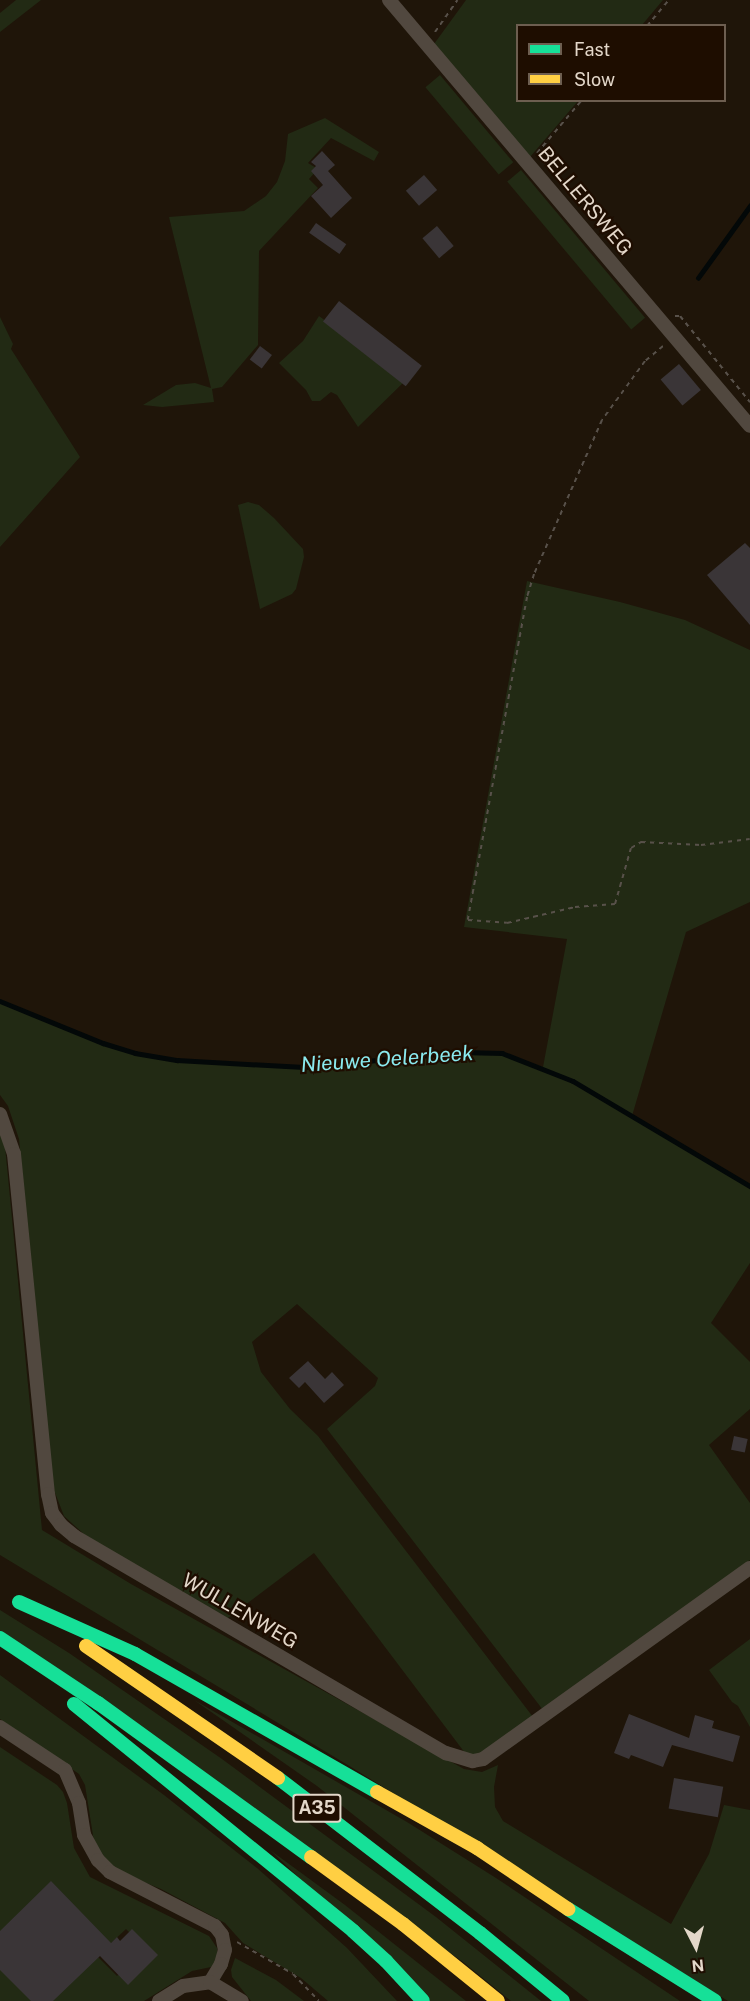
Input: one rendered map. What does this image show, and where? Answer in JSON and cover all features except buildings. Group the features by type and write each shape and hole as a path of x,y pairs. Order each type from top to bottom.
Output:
{"highway":[{"name":"A35","path":"563,2001 480,1933 264,1768 14,1599 135,1654 477,1848 538,1890 715,2001"},
{"name":"A35","path":"0,1638 107,1733 353,1931 386,1960 423,2001"},
{"name":"A35","path":"0,1638 98,1703 272,1827 403,1924 498,2001"}],"street":[{"name":"BELLERSWEG","path":"389,0 750,426"},
{"name":"WULLENWEG","path":"0,1114 14,1154 48,1494 52,1513 74,1536 446,1753 473,1761 483,1759 750,1568"},
{"path":"0,1727 65,1770 79,1803 84,1835 98,1860 110,1872 215,1926 222,1935 225,1950 221,1964 210,1982"},
{"path":"159,2001 183,1986 210,1982 242,2001"}],"path":[{"path":"427,44 457,0"},
{"path":"649,24 669,0"},
{"path":"528,163 580,102"},
{"path":"750,402 680,316 676,315 668,331 602,420 534,574 527,597 468,920 507,923 575,907 615,904 631,848 642,842 701,845 750,839"},
{"path":"223,1942 231,1940 244,1944 293,1974 319,2001"}],"green space":[{"path":"16,0 41,0 0,32 0,13"},
{"path":"466,0 663,0 643,24 516,24 516,102 577,102 530,157 434,44"},
{"path":"440,75 513,162 499,175 425,87"},
{"path":"325,118 379,152 374,161 331,138 308,163 318,169 309,179 318,188 259,251 258,345 222,387 212,389 214,402 162,407 143,405 176,385 195,383 211,388 169,217 244,211 266,196 277,182 285,161 288,134"},
{"path":"521,170 645,318 631,329 507,182"},
{"path":"319,316 406,380 358,427 337,395 331,392 320,401 312,401 306,390 279,363 303,341"},
{"path":"0,317 13,344 11,349 80,457 0,547"},
{"path":"248,502 259,505 274,518 303,549 304,557 296,589 292,594 260,609 238,505"},
{"path":"527,581 620,602 685,620 750,650 750,902 686,932 632,1116 750,1186 750,1263 711,1323 750,1362 750,1409 709,1445 750,1503 750,1560 543,1710 327,1429 375,1386 378,1378 297,1304 252,1342 261,1372 290,1409 318,1436 533,1717 476,1756 465,1753 314,1553 224,1621 86,1536 64,1516 52,1485 19,1139 8,1106 0,1095 0,1001 103,1043 135,1053 177,1060 304,1067 482,1051 502,1053 543,1067 567,939 464,927"},
{"path":"0,1128 5,1146 42,1530 131,1584 464,1769 482,1772 498,1765 494,1787 495,1807 503,1821 671,1924 709,1854 724,1805 750,1810 750,2001 728,2001 351,1767 0,1555"},
{"path":"0,1610 69,1653 222,1759 436,1917 541,2001 511,2001 463,1962 0,1633"},
{"path":"750,1639 750,1727 738,1706 732,1702 709,1670"},
{"path":"0,1675 164,1795 257,1868 347,1948 397,2001 328,2001 301,1978 243,1943 225,1923 161,1889 109,1868 95,1848 85,1785 79,1774 0,1719"},
{"path":"194,1700 407,1822 496,1878 680,2001 589,2001 317,1786"},
{"path":"0,1747 57,1785 63,1792 67,1803 74,1848 90,1877 209,1936 217,1948 218,1959 211,1967 192,1971 144,2001 45,2001 94,1953 117,1976 145,1948 126,1929 109,1945 0,1932"},
{"path":"270,1850 345,1905 466,2001 428,2001"},
{"path":"235,1958 276,1980 304,2001 251,2001 232,1977 231,1970"},
{"path":"0,1961 39,2001 0,2001"}],"waterway":[{"path":"698,278 750,206"},
{"name":"Nieuwe Oelerbeek","path":"0,1001 103,1043 135,1053 177,1060 304,1067 460,1052 502,1053 573,1081 750,1186"}],"traffic: fast":[{"path":"19,1602 135,1654 377,1792"},
{"path":"0,1638 98,1703 311,1857"},
{"path":"74,1704 353,1931 386,1961 423,2001"},
{"path":"278,1778 480,1933 563,2001"},
{"path":"568,1909 715,2001"}],"traffic: slow":[{"path":"86,1646 278,1778"},
{"path":"377,1792 477,1848 568,1909"},
{"path":"311,1857 403,1924 498,2001"}]}
